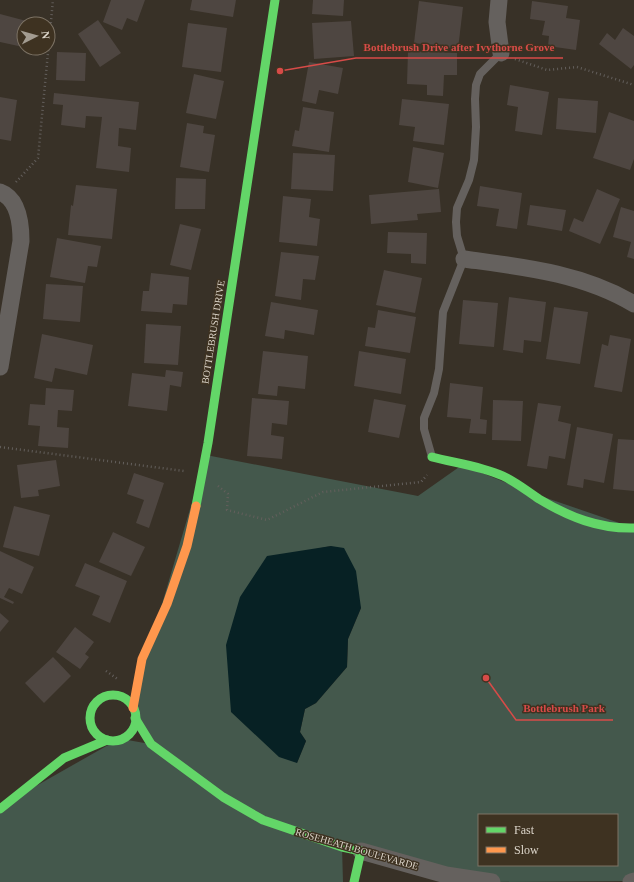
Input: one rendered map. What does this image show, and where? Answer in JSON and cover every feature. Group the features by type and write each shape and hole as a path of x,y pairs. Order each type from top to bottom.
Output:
{"street":[{"name":"BOTTLEBRUSH DRIVE","path":"133,708 142,659 167,604 187,546 193,523 275,0"},
{"path":"499,0 497,22 501,53"},
{"path":"0,367 21,241 21,224 17,209 3,193"},
{"path":"464,259 535,269 567,276 612,292 634,304"},
{"path":"436,459 498,474 516,483 558,510 578,520 594,525 621,529 634,528"},
{"name":"BOTTLEBRUSH DRIVE","path":"131,670 142,659"},
{"path":"109,696 117,686"},
{"path":"83,727 96,702 109,696 115,695 126,699 133,708 135,718 133,728 126,736 122,739 113,741 102,738 94,730 90,715"},
{"name":"ROSEHEATH BOULEVARDE","path":"135,718 151,744 223,797 263,820 342,850 362,851 446,874 492,882"},
{"name":"ROSEHEATH BOULEVARDE","path":"122,739 151,744"},
{"path":"0,809 64,758 107,740"},
{"path":"64,758 72,746"},
{"path":"354,882 362,851"}],"lane":[{"path":"436,459 424,429 424,418 434,393 439,369 443,312 464,259 457,236 456,222 457,208 474,160 476,85 480,74 501,53"}],"path":[{"path":"3,193 38,158 53,0"},
{"path":"501,53 548,70 577,67 634,85"},
{"path":"0,447 202,473 228,494 227,510 267,520 323,492 422,482 436,459"}],"green space":[{"path":"206,455 418,496 462,465 529,492 634,528 634,881 492,882 342,847 343,882 0,882 0,809 13,799 117,740 122,739 150,744 131,709","holes":["331,546 361,608 348,639 347,667 316,703 305,709 300,732 306,741 297,763 306,551"]}],"water":[{"path":"331,546 344,548 356,571 361,608 348,639 347,667 316,703 305,709 300,732 306,741 297,763 279,757 231,712 226,645 240,597 267,556"}],"building":[{"path":"111,0 145,0 137,22 127,18 122,30 103,22"},
{"path":"192,0 236,0 233,17 190,10"},
{"path":"313,0 344,0 343,16 312,14"},
{"path":"419,1 463,7 458,49 414,43"},
{"path":"532,1 568,6 566,18 580,20 576,50 548,46 549,36 542,35 545,21 530,19"},
{"path":"0,14 16,18 16,45 0,42"},
{"path":"98,20 121,53 100,67 78,34"},
{"path":"351,21 354,56 314,59 312,23"},
{"path":"188,23 227,28 221,72 182,67"},
{"path":"623,28 634,36 634,65 631,69 599,44 607,33 615,40"},
{"path":"408,51 457,53 457,75 444,75 443,96 427,95 427,85 407,84"},
{"path":"57,52 86,53 85,81 56,80"},
{"path":"309,62 343,68 338,94 319,90 316,104 302,101"},
{"path":"194,74 224,81 216,119 186,113"},
{"path":"510,85 549,92 542,135 515,131 518,107 507,105"},
{"path":"54,93 139,102 136,130 119,128 118,146 131,148 129,172 96,168 102,117 86,116 85,128 61,125 63,105 53,104"},
{"path":"0,97 17,100 11,141 0,139"},
{"path":"558,98 598,101 596,133 556,129"},
{"path":"402,99 449,104 444,145 413,141 415,127 399,125"},
{"path":"303,107 334,112 329,152 292,146 295,130 299,131"},
{"path":"609,112 634,121 634,159 630,170 593,158"},
{"path":"187,123 204,126 203,133 215,135 209,172 180,167"},
{"path":"413,147 444,153 438,188 408,182"},
{"path":"293,153 335,155 333,191 291,189"},
{"path":"176,178 206,179 205,209 175,209"},
{"path":"76,185 117,189 112,239 68,235 71,205 73,206"},
{"path":"480,186 522,193 517,229 496,226 499,209 477,206"},
{"path":"439,189 441,212 417,214 418,220 371,224 369,195"},
{"path":"597,189 620,199 600,244 569,231 574,218 583,222"},
{"path":"283,196 311,199 309,217 320,219 317,246 279,242"},
{"path":"530,205 566,210 562,231 527,225"},
{"path":"621,207 634,211 634,259 627,257 631,242 613,237"},
{"path":"180,224 201,229 191,270 170,265"},
{"path":"388,232 427,233 426,264 411,263 411,254 387,253"},
{"path":"57,238 101,246 97,267 88,266 85,283 50,277"},
{"path":"281,252 319,256 315,280 303,279 301,300 275,296"},
{"path":"384,270 422,278 415,313 376,305"},
{"path":"151,273 189,277 187,305 173,304 172,313 141,311 143,291 149,291"},
{"path":"46,284 83,286 80,322 43,319"},
{"path":"509,297 546,302 541,342 524,340 523,353 503,350"},
{"path":"463,300 498,303 494,347 459,344"},
{"path":"271,302 318,310 314,335 285,330 284,339 265,336"},
{"path":"554,307 588,312 580,364 546,359"},
{"path":"378,310 416,317 410,353 365,346 368,327 375,328"},
{"path":"146,324 181,326 178,365 144,363"},
{"path":"42,334 93,345 87,375 55,368 52,382 34,378"},
{"path":"610,335 631,339 622,392 594,387 602,344 608,346"},
{"path":"263,351 308,356 305,389 278,386 277,396 258,394"},
{"path":"359,351 406,359 401,394 354,386"},
{"path":"166,370 183,372 181,387 170,385 167,411 128,406 132,373 165,377"},
{"path":"450,383 483,387 480,419 487,420 486,434 469,433 471,419 447,417"},
{"path":"46,388 74,390 72,411 58,410 57,427 69,428 68,448 38,446 40,426 28,425 30,404 45,405"},
{"path":"252,398 289,401 287,425 272,423 271,435 284,437 282,459 247,456"},
{"path":"374,399 406,405 399,438 368,432"},
{"path":"493,400 523,401 521,441 492,440"},
{"path":"538,403 561,406 558,421 571,424 565,459 549,456 547,469 527,466"},
{"path":"577,427 613,434 604,483 584,479 583,488 567,485"},
{"path":"618,439 634,440 634,491 613,489"},
{"path":"56,460 60,486 38,490 39,496 21,498 17,465"},
{"path":"134,473 164,483 149,528 136,523 144,500 127,494"},
{"path":"14,506 50,515 39,556 3,547"},
{"path":"113,532 145,547 131,576 99,562"},
{"path":"0,551 34,567 22,594 9,588 4,597 14,602 13,604 0,598"},
{"path":"85,563 127,581 110,623 92,615 100,596 75,586"},
{"path":"0,613 9,621 0,632"},
{"path":"75,627 94,642 85,654 89,657 80,669 56,652"},
{"path":"53,657 71,676 44,703 25,683"}],"traffic: fast":[{"path":"196,506 208,443 275,0"},
{"path":"432,457 477,467 503,476 539,499 585,521 621,528 634,528"},
{"path":"113,695 126,699 132,705 136,718 132,731 126,737 113,741 100,737 94,731 90,718 94,705 100,699 113,695"},
{"path":"135,718 151,744 223,797 263,820 342,847 361,851 354,882"},
{"path":"0,809 64,758 107,740"}],"traffic: slow":[{"path":"133,708 142,659 167,604 187,546 196,506"}],"place":[{"name":"Bottlebrush Drive after Ivythorne Grove","path":"280,71"},
{"name":"Bottlebrush Park","path":"486,678"}]}
